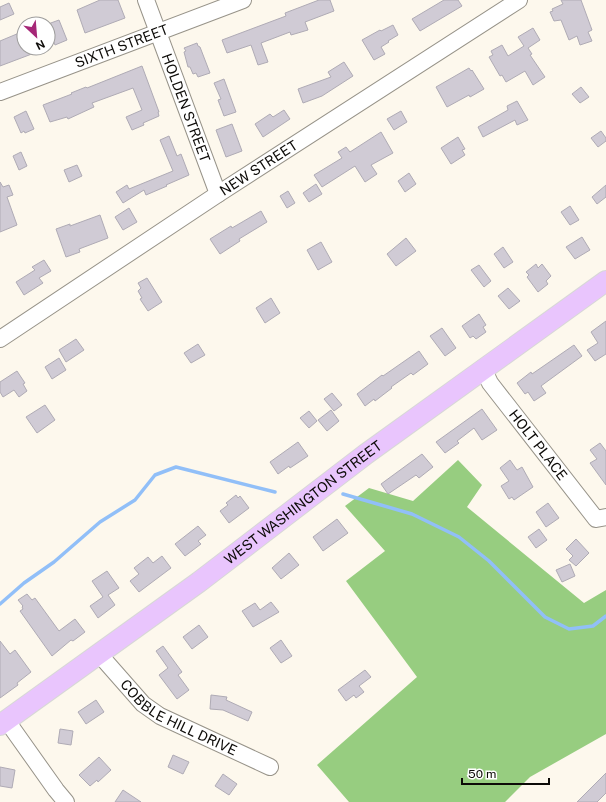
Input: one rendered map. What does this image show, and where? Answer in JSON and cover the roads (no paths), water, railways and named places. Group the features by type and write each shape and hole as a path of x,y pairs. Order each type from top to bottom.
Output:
{"main road":[{"name":"WEST WASHINGTON STREET","path":"3,723 199,582 366,454 483,368 606,281"}],"street":[{"name":"HOLDEN STREET","path":"146,0 218,194"},
{"name":"SIXTH STREET","path":"0,92 243,0"},
{"name":"NEW STREET","path":"1,333 519,0"},
{"name":"HOLT PLACE","path":"483,368 490,383 601,518"},
{"name":"COBBLE HILL DRIVE","path":"99,654 143,704 160,716 270,767"},
{"path":"3,723 66,802"}],"waterway":[{"path":"0,604 24,583 54,562 100,522 135,500 155,475 176,467 275,492"},
{"path":"343,494 412,514 459,537 489,561 545,617 569,629 593,626 606,616"}]}
